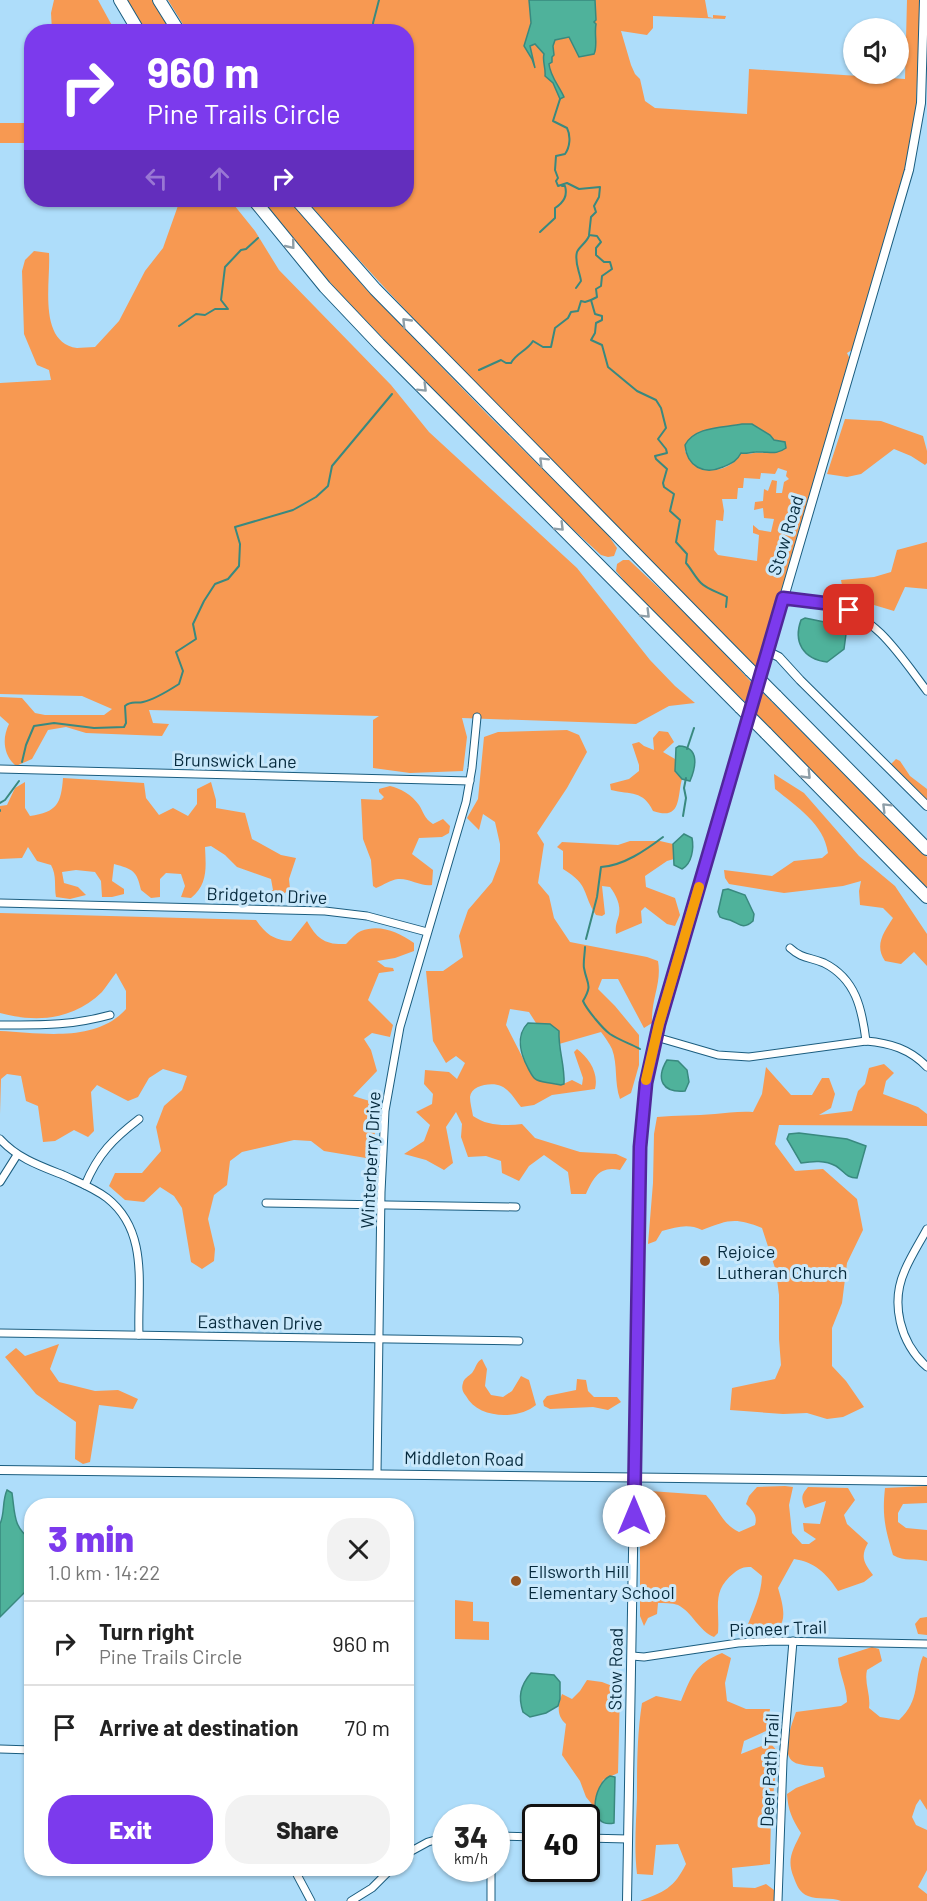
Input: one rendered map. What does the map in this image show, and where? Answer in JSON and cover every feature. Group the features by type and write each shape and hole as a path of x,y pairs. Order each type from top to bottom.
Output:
{"highway":[{"path":"120,0 134,24"},
{"path":"159,0 174,24"},
{"path":"260,207 325,287 379,344 927,897"},
{"path":"303,207 375,289 927,849"}],"street":[{"name":"Stow Road","path":"627,1901 641,1127 646,1083 656,1037 745,726 910,168 921,103 924,0"},
{"path":"783,598 832,604 865,619 892,645 927,691"},
{"path":"768,651 779,657 927,806"},
{"name":"Winterberry Drive","path":"377,1473 382,1148 388,1090 400,1027 470,781 477,717"},
{"name":"Brunswick Lane","path":"0,769 470,781"},
{"name":"Bridgeton Drive","path":"0,903 336,912 367,916 427,932"},
{"path":"790,948 802,957 829,966 850,984 863,1013 866,1041"},
{"path":"0,1025 52,1026 78,1023 110,1015"},
{"path":"656,1037 718,1055 749,1057 866,1041 885,1043 905,1049 919,1058 927,1067"},
{"path":"85,1185 105,1148 139,1119"},
{"path":"0,1140 17,1155 85,1185 108,1199 122,1213 134,1236 139,1260 139,1335"},
{"path":"0,1182 17,1155"},
{"path":"266,1203 516,1207"},
{"path":"927,1229 905,1269 898,1300 900,1321 906,1340 918,1359 927,1367"},
{"name":"Easthaven Drive","path":"0,1333 519,1341"},
{"name":"Middleton Road","path":"0,1470 927,1481"},
{"name":"Pioneer Trail","path":"632,1656 644,1657 738,1643 793,1641 927,1644"},
{"name":"Deer Path Trail","path":"778,1901 783,1760 793,1641"},
{"path":"0,1749 24,1750"},
{"path":"600,1838 628,1839"},
{"path":"414,1850 432,1841"},
{"path":"298,1876 311,1901"},
{"path":"351,1901 372,1888 384,1876"},
{"path":"491,1882 491,1901"}],"shaded area":[{"path":"54,0 98,0 111,24 52,24"},
{"path":"127,0 152,0 167,24 142,24"},
{"path":"168,0 529,0 530,9 565,37 569,37 575,45 575,51 596,50 595,0 705,0 708,17 726,16 725,19 653,16 653,28 647,35 621,31 631,65 640,79 645,101 655,108 747,114 749,69 843,75 843,84 909,84 907,0 920,0 916,106 909,154 852,350 847,353 850,359 758,669 415,321 312,207 414,207 414,24 183,24","holes":["742,424 755,426 774,440 780,441 764,453 741,452 736,460 722,469 704,469 690,459 685,451 700,432","778,468 787,471 786,476 789,479 784,482 782,493 776,493 777,481 772,480 768,491 764,489 763,501 755,502 754,510 763,508 764,518 774,519 771,532 759,530 753,525 753,533 759,535 757,561 718,555 714,550 716,520 723,521 722,499 737,499 738,488 743,488 744,478 760,479 761,473 775,474"]},
{"path":"529,0 595,0 596,44 594,54 579,57 569,37 555,40 554,55 549,64 564,97 560,99 553,83 545,76 544,54 535,44 530,46 535,68 524,46 531,23"},
{"path":"0,123 24,123 24,143 0,143"},
{"path":"178,207 236,207 255,231 279,270 391,385 429,432 577,568 650,660 695,703 669,706 636,724 462,718 467,737 463,771 410,773 373,768 373,720 379,716 149,710 153,723 169,724 162,736 86,733 66,727 48,730 32,759 16,766 6,752 5,735 9,724 0,716 0,697 22,698 35,713 45,715 104,715 112,709 82,696 0,694 0,383 51,380 49,370 37,365 24,334 22,271 25,260 34,251 49,253 49,309 56,335 64,343 77,348 95,347 119,321 145,271 163,248"},
{"path":"267,207 296,207 366,289 606,532 617,548 614,556 601,555 490,448 340,294"},
{"path":"845,419 881,421 923,436 927,463 925,465 894,449 861,474 847,477 827,474"},
{"path":"752,424 774,440 785,442 786,448 775,453 741,453 732,463 709,470 698,467 689,459 685,445 695,434"},
{"path":"927,542 927,589 905,587 894,611 844,596 841,580 874,577 891,572 897,550"},
{"path":"623,560 629,560 698,625 753,684 747,704 642,602 616,571 617,564"},
{"path":"805,618 834,624 846,634 844,649 827,662 806,653 799,642 798,635 801,620"},
{"path":"760,690 927,857 927,890 754,713"},
{"path":"567,730 579,735 587,752 567,788 537,833 544,844 538,883 549,896 554,918 570,942 658,961 659,977 652,1023 644,1028 618,979 602,979 598,989 639,1035 639,1065 631,1093 620,1099 614,1055 601,1032 559,1044 559,1031 543,1023 536,1023 529,1012 510,1009 506,1025 532,1076 537,1080 561,1085 572,1080 582,1085 583,1078 574,1052 577,1049 592,1066 596,1077 595,1089 552,1095 534,1105 521,1107 504,1088 488,1085 474,1090 470,1099 473,1116 484,1122 503,1125 522,1124 535,1138 580,1152 616,1154 627,1159 620,1170 607,1169 598,1174 586,1194 571,1194 568,1172 544,1155 529,1166 519,1181 502,1173 501,1161 486,1156 468,1157 461,1137 462,1124 456,1112 446,1127 453,1163 444,1170 426,1160 404,1154 424,1141 430,1125 416,1112 432,1104 433,1094 424,1084 425,1070 449,1072 457,1079 465,1063 456,1056 446,1063 433,1041 426,971 443,971 463,957 459,936 468,910 492,882 500,861 500,844 495,822 483,814 479,830 467,818 478,799 484,737 498,732"},
{"path":"659,731 668,732 674,742 663,752 675,759 675,772 682,779 677,806 669,813 653,811 641,796 611,790 610,784 629,779 639,771 632,744 639,742 654,750 653,738"},
{"path":"679,746 690,750 695,759 690,781 682,779 675,771 676,748"},
{"path":"896,759 900,761 910,776 927,789 927,800 891,764"},
{"path":"774,774 804,793 859,856 895,886 927,934 927,966 914,952 901,964 885,961 880,944 893,918 883,908 860,905 861,881 843,886 784,893 729,884 724,870 772,876 794,861 822,858 828,853 821,833 815,825 775,789"},
{"path":"63,778 144,783 146,798 159,815 173,808 188,816 197,804 197,789 211,782 216,808 245,813 252,839 281,855 296,858 289,879 290,889 277,899 264,901 263,895 273,890 271,879 237,867 211,846 205,847 203,881 197,893 191,898 181,897 185,886 181,874 166,873 160,879 160,897 151,898 141,890 133,872 114,864 112,881 124,889 124,894 102,897 101,881 95,872 76,870 62,872 64,883 78,887 86,895 70,899 56,897 55,877 51,865 37,861 28,847 22,858 0,859 0,806 7,805 15,788 25,782 25,808 30,816 46,812 52,809 59,800"},
{"path":"390,786 402,790 413,798 433,824 443,819 450,826 449,833 442,837 419,838 412,854 433,870 432,885 398,879 376,888 373,886 371,860 363,839 361,799 381,800 384,797 379,789"},
{"path":"684,834 692,838 693,846 690,860 682,869 674,865 673,844"},
{"path":"630,841 660,841 673,844 674,859 667,861 645,876 646,887 675,898 680,915 675,926 667,924 645,907 641,911 642,923 616,934 619,915 618,900 610,887 602,886 605,914 596,915 582,885 563,869 563,851 557,847 562,842 618,845"},
{"path":"728,889 745,895 754,914 750,924 742,925 720,917 718,912 723,890"},
{"path":"0,913 256,920 270,935 291,941 307,921 314,932 327,942 346,944 359,932 375,928 395,933 414,943 414,951 395,958 377,961 385,967 393,968 394,971 379,973 368,1000 393,1025 390,1037 372,1033 364,1039 371,1050 377,1071 353,1096 373,1102 375,1131 366,1158 324,1151 311,1141 294,1140 242,1152 230,1161 227,1185 214,1195 208,1219 215,1249 214,1261 202,1269 191,1262 182,1208 174,1196 160,1187 144,1202 125,1200 109,1186 115,1173 142,1173 161,1151 156,1127 164,1106 182,1090 187,1076 163,1069 149,1078 138,1097 128,1101 97,1085 91,1092 94,1131 88,1137 74,1130 55,1141 43,1142 38,1106 26,1101 21,1076 7,1074 1,1079 0,1114 0,1031 67,1034 99,1027 114,1020 126,1009 126,991 116,973 102,992 67,1014 27,1018 0,1013"},
{"path":"528,1023 550,1024 559,1031 564,1084 540,1081 532,1075 520,1046 524,1028"},
{"path":"667,1060 678,1061 687,1070 689,1082 685,1091 671,1090 663,1084 663,1067"},
{"path":"884,1064 894,1073 886,1081 883,1094 918,1107 927,1114 927,1126 779,1125 775,1144 795,1171 823,1169 857,1199 863,1230 847,1263 842,1303 832,1328 832,1366 846,1381 864,1407 843,1417 827,1419 807,1413 783,1414 730,1410 732,1388 775,1379 781,1365 776,1271 762,1228 745,1222 725,1222 702,1230 687,1226 673,1228 662,1231 656,1241 648,1244 657,1117 753,1112 762,1094 766,1067 791,1095 812,1095 822,1078 829,1078 835,1094 831,1108 819,1115 852,1111 858,1091 865,1084 869,1068"},
{"path":"799,1133 847,1139 866,1146 857,1178 848,1176 836,1166 828,1163 814,1161 801,1163 787,1139 789,1134"},
{"path":"59,1344 50,1369 59,1382 95,1391 118,1390 138,1399 133,1409 99,1405 90,1462 83,1464 75,1459 76,1422 36,1394 5,1357 16,1348 25,1356"},
{"path":"482,1359 487,1369 485,1386 491,1395 503,1397 512,1391 521,1376 529,1380 536,1405 519,1413 499,1415 479,1409 472,1404 463,1392 462,1385"},
{"path":"577,1379 586,1380 588,1391 594,1397 617,1397 621,1402 608,1410 593,1407 550,1409 544,1406 543,1401 547,1396 576,1390"},
{"path":"927,1486 927,1503 903,1504 898,1513 898,1522 906,1528 927,1530 927,1561 897,1557 893,1555 886,1529 885,1488"},
{"path":"757,1487 793,1487 789,1505 792,1533 802,1544 809,1544 816,1539 804,1531 803,1523 820,1524 826,1501 805,1508 802,1497 808,1487 848,1488 855,1500 844,1515 847,1524 868,1543 864,1552 864,1560 873,1575 864,1582 838,1591 819,1569 794,1559 778,1588 783,1610 781,1625 769,1631 759,1631 746,1629 758,1597 762,1576 751,1567 744,1568 734,1573 722,1586 718,1600 718,1633 714,1637 683,1608 673,1604 658,1603 657,1614 648,1618 644,1626 640,1616 640,1536 645,1500 650,1491 706,1495 724,1520 739,1532 755,1525 755,1516 746,1504 749,1496"},
{"path":"7,1490 12,1493 18,1525 24,1534 24,1593 0,1617 0,1524"},
{"path":"455,1600 473,1602 473,1621 489,1622 489,1640 455,1639"},
{"path":"927,1617 927,1635 918,1634 915,1624 920,1618"},
{"path":"872,1647 879,1649 882,1661 867,1670 869,1708 880,1717 899,1720 906,1713 914,1698 923,1656 927,1658 927,1810 920,1799 912,1817 916,1825 927,1830 927,1870 918,1887 927,1894 927,1901 841,1901 812,1897 801,1891 792,1871 792,1855 801,1833 791,1814 787,1794 796,1788 825,1777 823,1767 799,1764 792,1761 789,1756 787,1749 789,1733 796,1712 841,1706 847,1702 838,1658"},
{"path":"722,1653 731,1658 725,1683 727,1701 746,1709 770,1709 766,1731 744,1741 741,1754 764,1745 772,1745 778,1752 771,1815 770,1864 732,1868 733,1887 755,1888 766,1884 774,1890 774,1901 640,1901 668,1888 686,1864 678,1844 656,1845 653,1875 637,1874 635,1846 637,1762 642,1703 656,1696 681,1701 688,1684 700,1666"},
{"path":"531,1673 554,1675 560,1682 560,1699 558,1706 546,1713 530,1717 523,1712 520,1696 524,1682"},
{"path":"587,1680 602,1682 620,1689 618,1773 603,1780 595,1804 592,1804 586,1797 580,1781 562,1755 566,1724 559,1710 562,1694 572,1699"},
{"path":"610,1776 615,1777 614,1823 605,1823 600,1820 600,1804 595,1804 599,1788"}],"waterway":[{"path":"373,24 379,0"},
{"path":"560,99 553,121 567,128 569,141 565,154 556,156 555,170 558,178 556,181 558,186 567,183 579,189 600,187 599,197 594,206 596,212 591,217 589,235 597,236 601,242 596,248 596,255 604,262 610,262 612,269 602,276 601,286 596,289 597,297 591,300 595,314 602,316 602,320 596,323 595,333 591,340 602,345 608,367 637,391 656,400 661,408 666,428 658,439 667,453 655,456 667,469 664,487 674,494 670,511 680,520 676,542 687,554 686,563 701,583 727,597 726,607"},
{"path":"540,232 555,218 555,208 565,196 565,186 562,186"},
{"path":"576,288 581,281 576,256 579,248 589,236"},
{"path":"179,326 196,314 205,315 215,309 228,309 221,300 225,267 241,250 246,249 258,238"},
{"path":"479,370 501,360 511,363 533,341 543,347 551,347 555,328 568,318 571,312 578,311 581,301 591,300"},
{"path":"22,762 34,726 54,723 94,728 124,727 126,723 125,706 153,699 179,684 183,671 176,652 196,639 193,624 215,584 228,579 239,566 240,544 235,527 293,510 316,497 328,486 332,466 392,394"},
{"path":"687,749 694,728"},
{"path":"683,816 686,778"},
{"path":"0,803 5,800 19,781"},
{"path":"586,939 597,897 601,867 618,864 642,852 663,837"},
{"path":"585,947 584,966 589,988 583,1001 585,1005 610,1034 640,1049"}],"slow traffic":[{"path":"646,1080 659,1024 699,887"}],"place":[{"name":"Rejoice Lutheran Church","path":"705,1261"},
{"name":"Ellsworth Hill Elementary School","path":"516,1581"}],"route":[{"path":"634,1516 640,1147 649,1064 696,893 783,598 832,604 849,610"}]}
